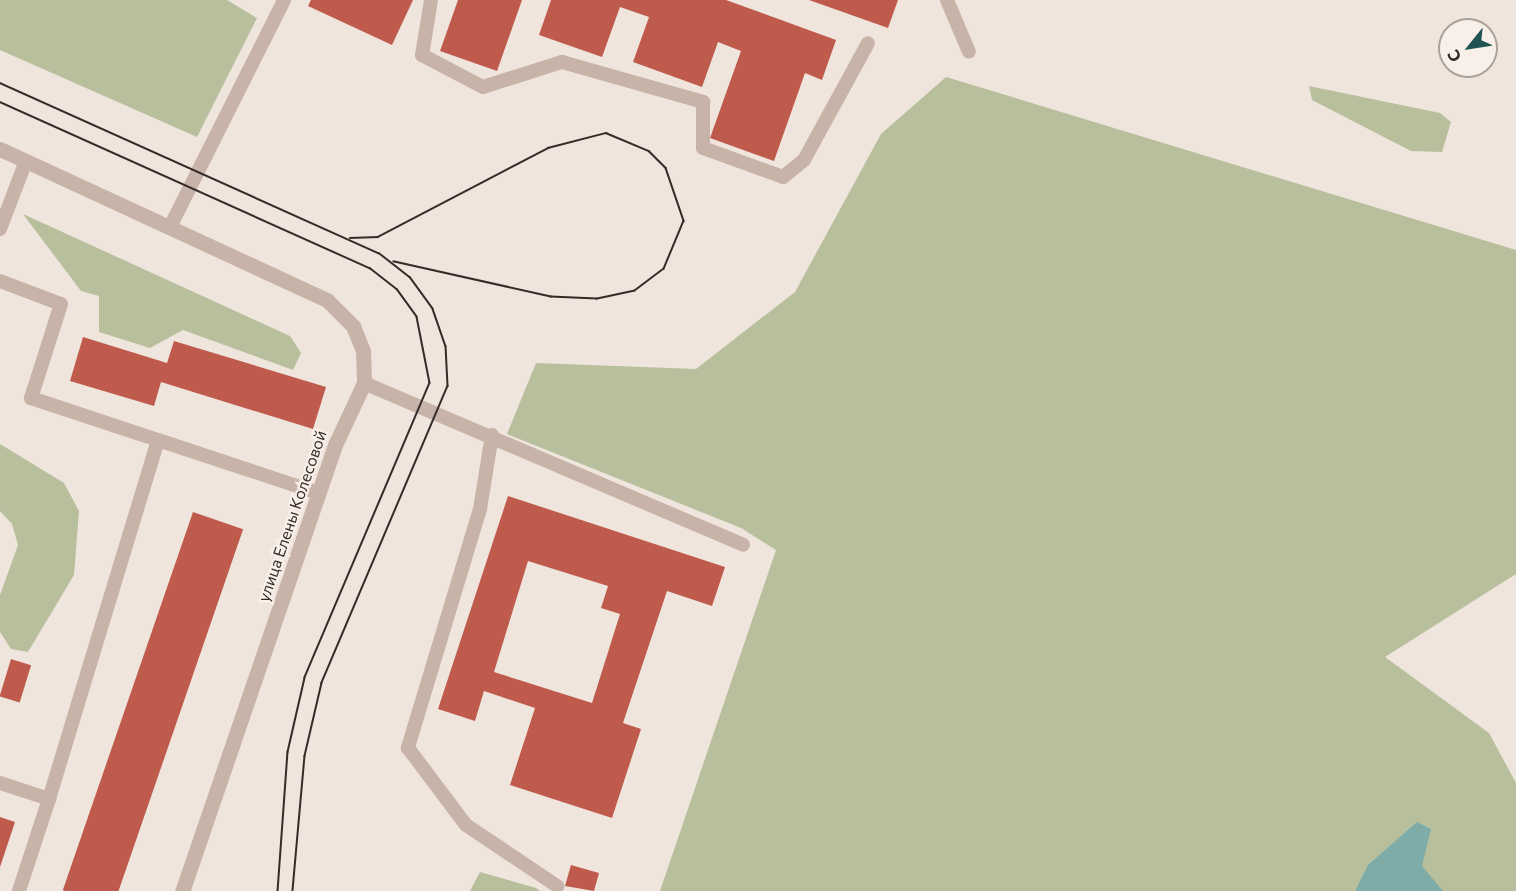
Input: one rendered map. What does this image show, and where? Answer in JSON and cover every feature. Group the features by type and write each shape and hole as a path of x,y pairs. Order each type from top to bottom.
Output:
{"street":[{"name":"улица Елены Колесовой","path":"0,149 327,300 353,326 363,351 364,383 318,493 182,891"}],"lane":[{"path":"170,227 284,0"},
{"path":"431,0 422,56 483,87 562,62 704,102 703,148 783,177 804,160 868,43"},
{"path":"947,0 969,52"},
{"path":"0,229 26,161"},
{"path":"0,281 61,304 31,398 318,493"},
{"path":"364,383 492,435 743,545"},
{"path":"492,435 480,509 408,748 466,825 557,886"},
{"path":"19,891 158,440"},
{"path":"0,783 49,799"}],"green space":[{"path":"0,0 227,0 257,18 197,137 0,50"},
{"path":"946,77 1516,250 1516,574 1385,657 1489,733 1516,783 1516,891 660,891 776,550 741,528 507,434 536,363 696,369 795,292 881,134"},
{"path":"1309,86 1440,113 1451,122 1442,152 1411,151 1312,100"},
{"path":"23,214 290,336 301,353 293,370 183,330 150,348 99,332 99,296 81,291"},
{"path":"0,444 64,483 79,511 74,575 28,652 11,649 0,632 0,595 18,545 12,524 0,511"},
{"path":"480,872 536,888 540,891 470,891"}],"water":[{"path":"1417,822 1431,829 1422,866 1443,891 1355,891 1368,865"}],"building":[{"path":"311,0 413,0 392,45 308,6"},
{"path":"458,0 522,0 497,71 440,51"},
{"path":"551,0 726,0 836,40 822,80 805,73 774,161 710,138 741,51 718,42 702,87 633,62 649,17 620,7 602,57 539,35"},
{"path":"809,0 898,0 888,28"},
{"path":"83,337 167,363 174,341 326,387 313,429 161,382 154,406 70,381"},
{"path":"508,496 725,567 712,606 667,591 623,723 641,729 612,818 510,785 535,708 484,691 475,721 438,709","holes":["528,561 608,586 601,608 620,614 592,703 494,672"]},
{"path":"193,512 243,529 119,891 63,890"},
{"path":"11,659 31,665 20,702 0,696"},
{"path":"0,817 15,822 0,867"},
{"path":"571,865 599,873 594,891 565,886"}],"tram line":[{"path":"0,83 379,253 410,277 433,309 446,346 448,386 322,683 305,756 293,891"},
{"path":"0,102 370,268 397,289 417,317 430,383 305,678 288,752 278,891"},
{"path":"350,238 378,237 548,148 606,133 649,151 666,168 684,221 664,269 635,291 597,299 551,297 394,262"}]}
